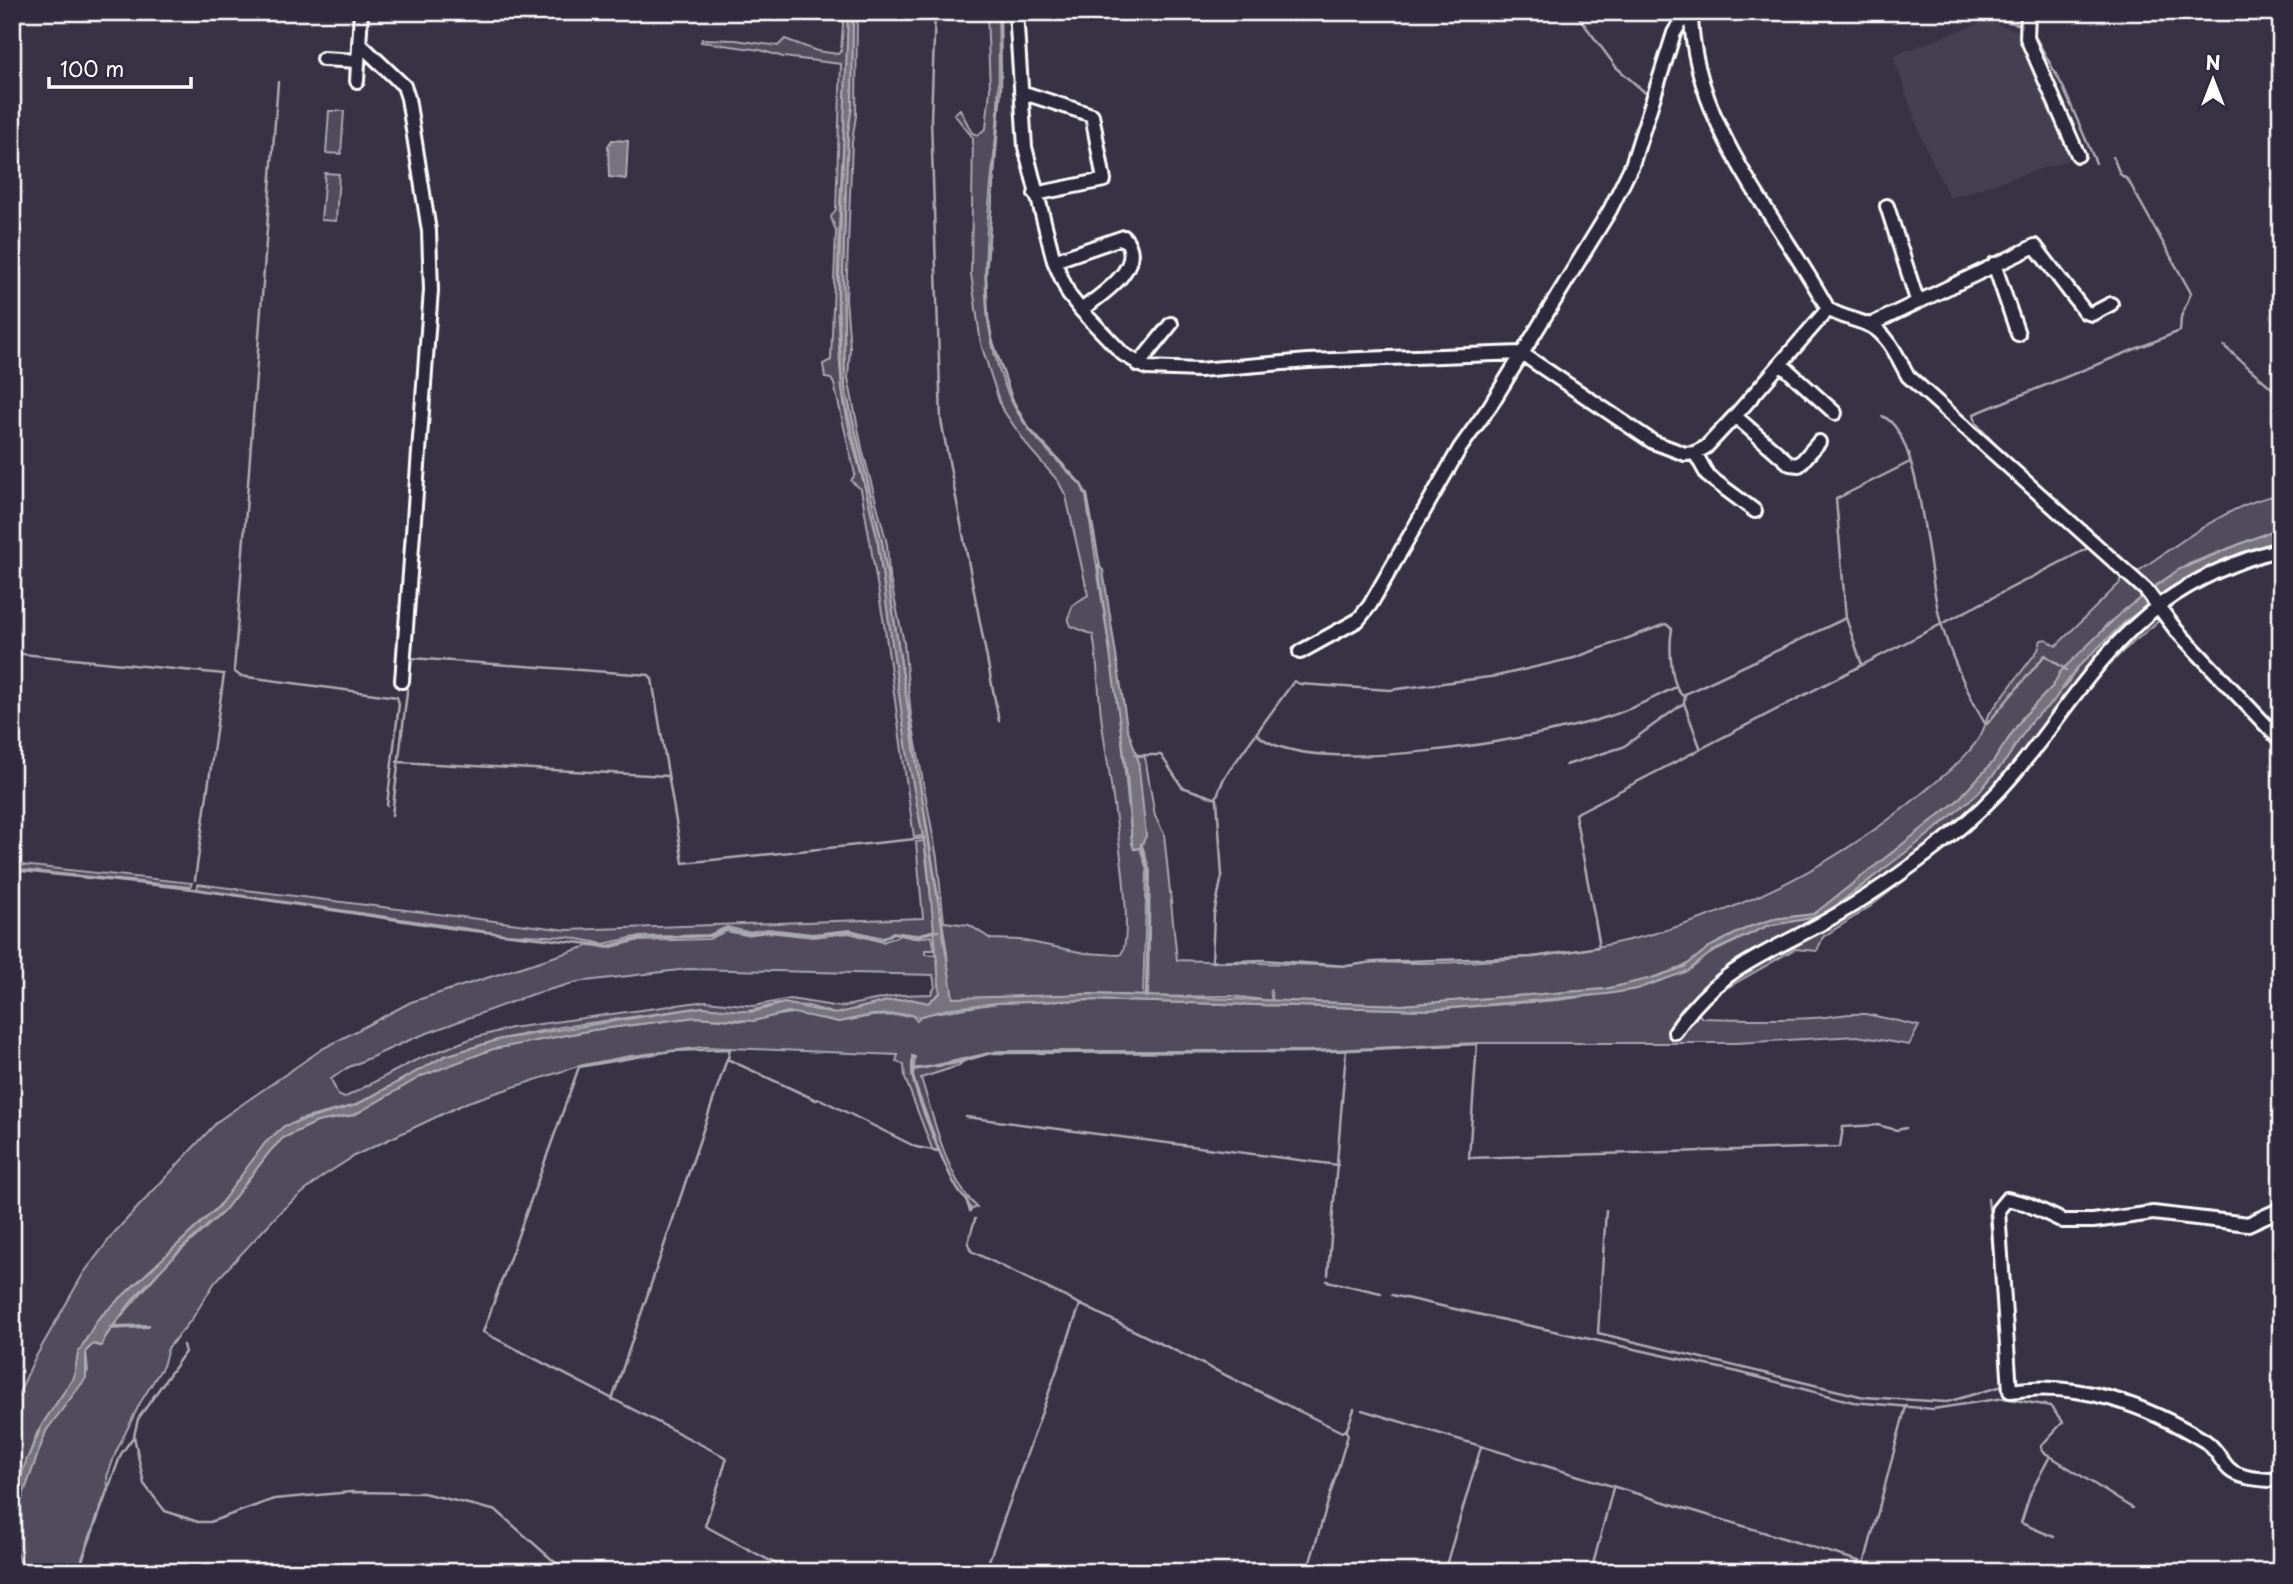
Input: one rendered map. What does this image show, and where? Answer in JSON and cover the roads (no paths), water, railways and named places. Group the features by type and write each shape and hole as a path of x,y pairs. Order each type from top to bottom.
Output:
{"street":[{"path":"357,81 361,12"},
{"path":"1016,12 1025,147 1054,261 1069,295 1123,354 1147,369 1199,370 1308,360 1521,353 1653,442 1685,454 1695,453 1706,447 1828,309"},
{"path":"1300,652 1364,616 1460,448 1490,406 1623,184 1635,158 1674,33 1682,20 1691,13 1700,73 1727,144 1828,309 1842,318 1870,325 1881,333 1908,376 2154,598 2176,630 2281,741"},
{"path":"2027,22 2078,155"},
{"path":"359,43 404,86 429,231 431,290 402,681"},
{"path":"323,59 358,61"},
{"path":"1021,92 1092,115 1104,180 1035,194"},
{"path":"1887,206 1917,300"},
{"path":"1054,261 1124,237 1129,243 1131,254 1128,267 1109,289 1082,310"},
{"path":"1870,325 1917,300 2035,246 2085,312 2092,314 2112,304"},
{"path":"1994,264 2018,334"},
{"path":"1138,365 1171,324"},
{"path":"1781,364 1835,413"},
{"path":"1735,416 1790,464 1799,465 1819,442"},
{"path":"1695,453 1708,476 1755,511"},
{"path":"1675,1032 1698,999 1741,966 1850,906 1944,841 2010,779 2062,708 2154,598 2224,568 2281,549"},
{"path":"2281,1209 2248,1224 2153,1213 2093,1221 2063,1221 2007,1199 1998,1210 2010,1391 2059,1389 2126,1403 2206,1442 2221,1455 2227,1468 2237,1474 2281,1481"}],"waterway":[{"path":"935,12 931,119 941,420 999,721"},
{"path":"1000,12 1001,87 986,275 988,318 992,339 1012,399 1027,426 1081,484 1087,495 1100,567"},
{"path":"1575,12 1616,67 1649,96"},
{"path":"1967,12 2022,25"},
{"path":"2031,29 2063,87 2096,163"},
{"path":"278,82 234,671 240,676 397,697 399,704 387,805"},
{"path":"2003,453 1976,423 1974,414 2180,331 2181,317 2191,293 2128,180 2120,174 2113,157"},
{"path":"417,559 434,323"},
{"path":"2224,346 2281,396"},
{"path":"1882,416 1895,427 1906,449 1922,510 1941,623 1960,674 1984,722 1987,724 2045,655 2066,670"},
{"path":"1862,665 1846,618 1836,499 1910,462 1909,453"},
{"path":"1134,755 1161,755 1182,787 1217,799 1222,876 1214,914 1212,962 1262,960 1347,966 1373,962 1534,957 1598,947 1575,814 2090,547"},
{"path":"392,815 408,684 415,587"},
{"path":"1700,747 1684,703 1685,694 1846,618"},
{"path":"1216,798 1224,778 1294,681 1300,684 1390,690 1497,676 1574,658 1666,624 1672,629 1671,655 1675,684 1683,696"},
{"path":"12,653 224,674 195,880"},
{"path":"411,658 649,675 652,679 683,863 925,838"},
{"path":"1257,734 1283,748 1323,755 1426,751 1481,744 1575,726 1625,711 1676,687"},
{"path":"1566,765 1623,747 1684,703"},
{"path":"397,762 668,776"},
{"path":"1141,844 1149,871 1146,997"},
{"path":"12,870 193,889 457,929 609,946 636,939 710,936 726,929 747,934 769,931 813,935 850,931 881,940 894,933 916,936 938,931"},
{"path":"913,1069 953,1064 991,1053 1309,1052 1477,1044 1469,1158 1840,1147 1843,1127 1877,1125 1897,1130 1906,1128"},
{"path":"728,1058 730,1049 671,1051 579,1067 483,1332 727,1458 705,1526 791,1572"},
{"path":"1328,1275 1346,1051"},
{"path":"913,1057 913,1078 928,1123 970,1211"},
{"path":"612,1400 727,1059 816,1100 820,1099 916,1147 938,1151"},
{"path":"966,1117 1338,1165"},
{"path":"1988,1199 1997,1291"},
{"path":"1606,1210 1598,1333 1864,1397 1947,1402 2006,1385"},
{"path":"975,1219 968,1243 971,1251 1342,1432 1347,1429 1354,1409"},
{"path":"1327,1281 1381,1293"},
{"path":"1392,1295 1738,1372 1853,1402 1933,1409 2004,1398 2050,1406 2063,1422 2041,1446 2042,1451 2132,1508"},
{"path":"985,1572 1080,1305"},
{"path":"110,1327 148,1326"},
{"path":"183,1345 185,1352 138,1419 134,1436 144,1484 165,1511 198,1522 210,1522 274,1499 351,1492 423,1493 497,1511 566,1572"},
{"path":"1862,1572 1906,1406"},
{"path":"1362,1410 1865,1563"},
{"path":"1307,1572 1348,1435 1346,1431"},
{"path":"78,1572 121,1454 134,1436"},
{"path":"1444,1572 1481,1447"},
{"path":"2050,1456 2031,1492 2021,1523 2054,1537"},
{"path":"1591,1572 1613,1488"}]}
